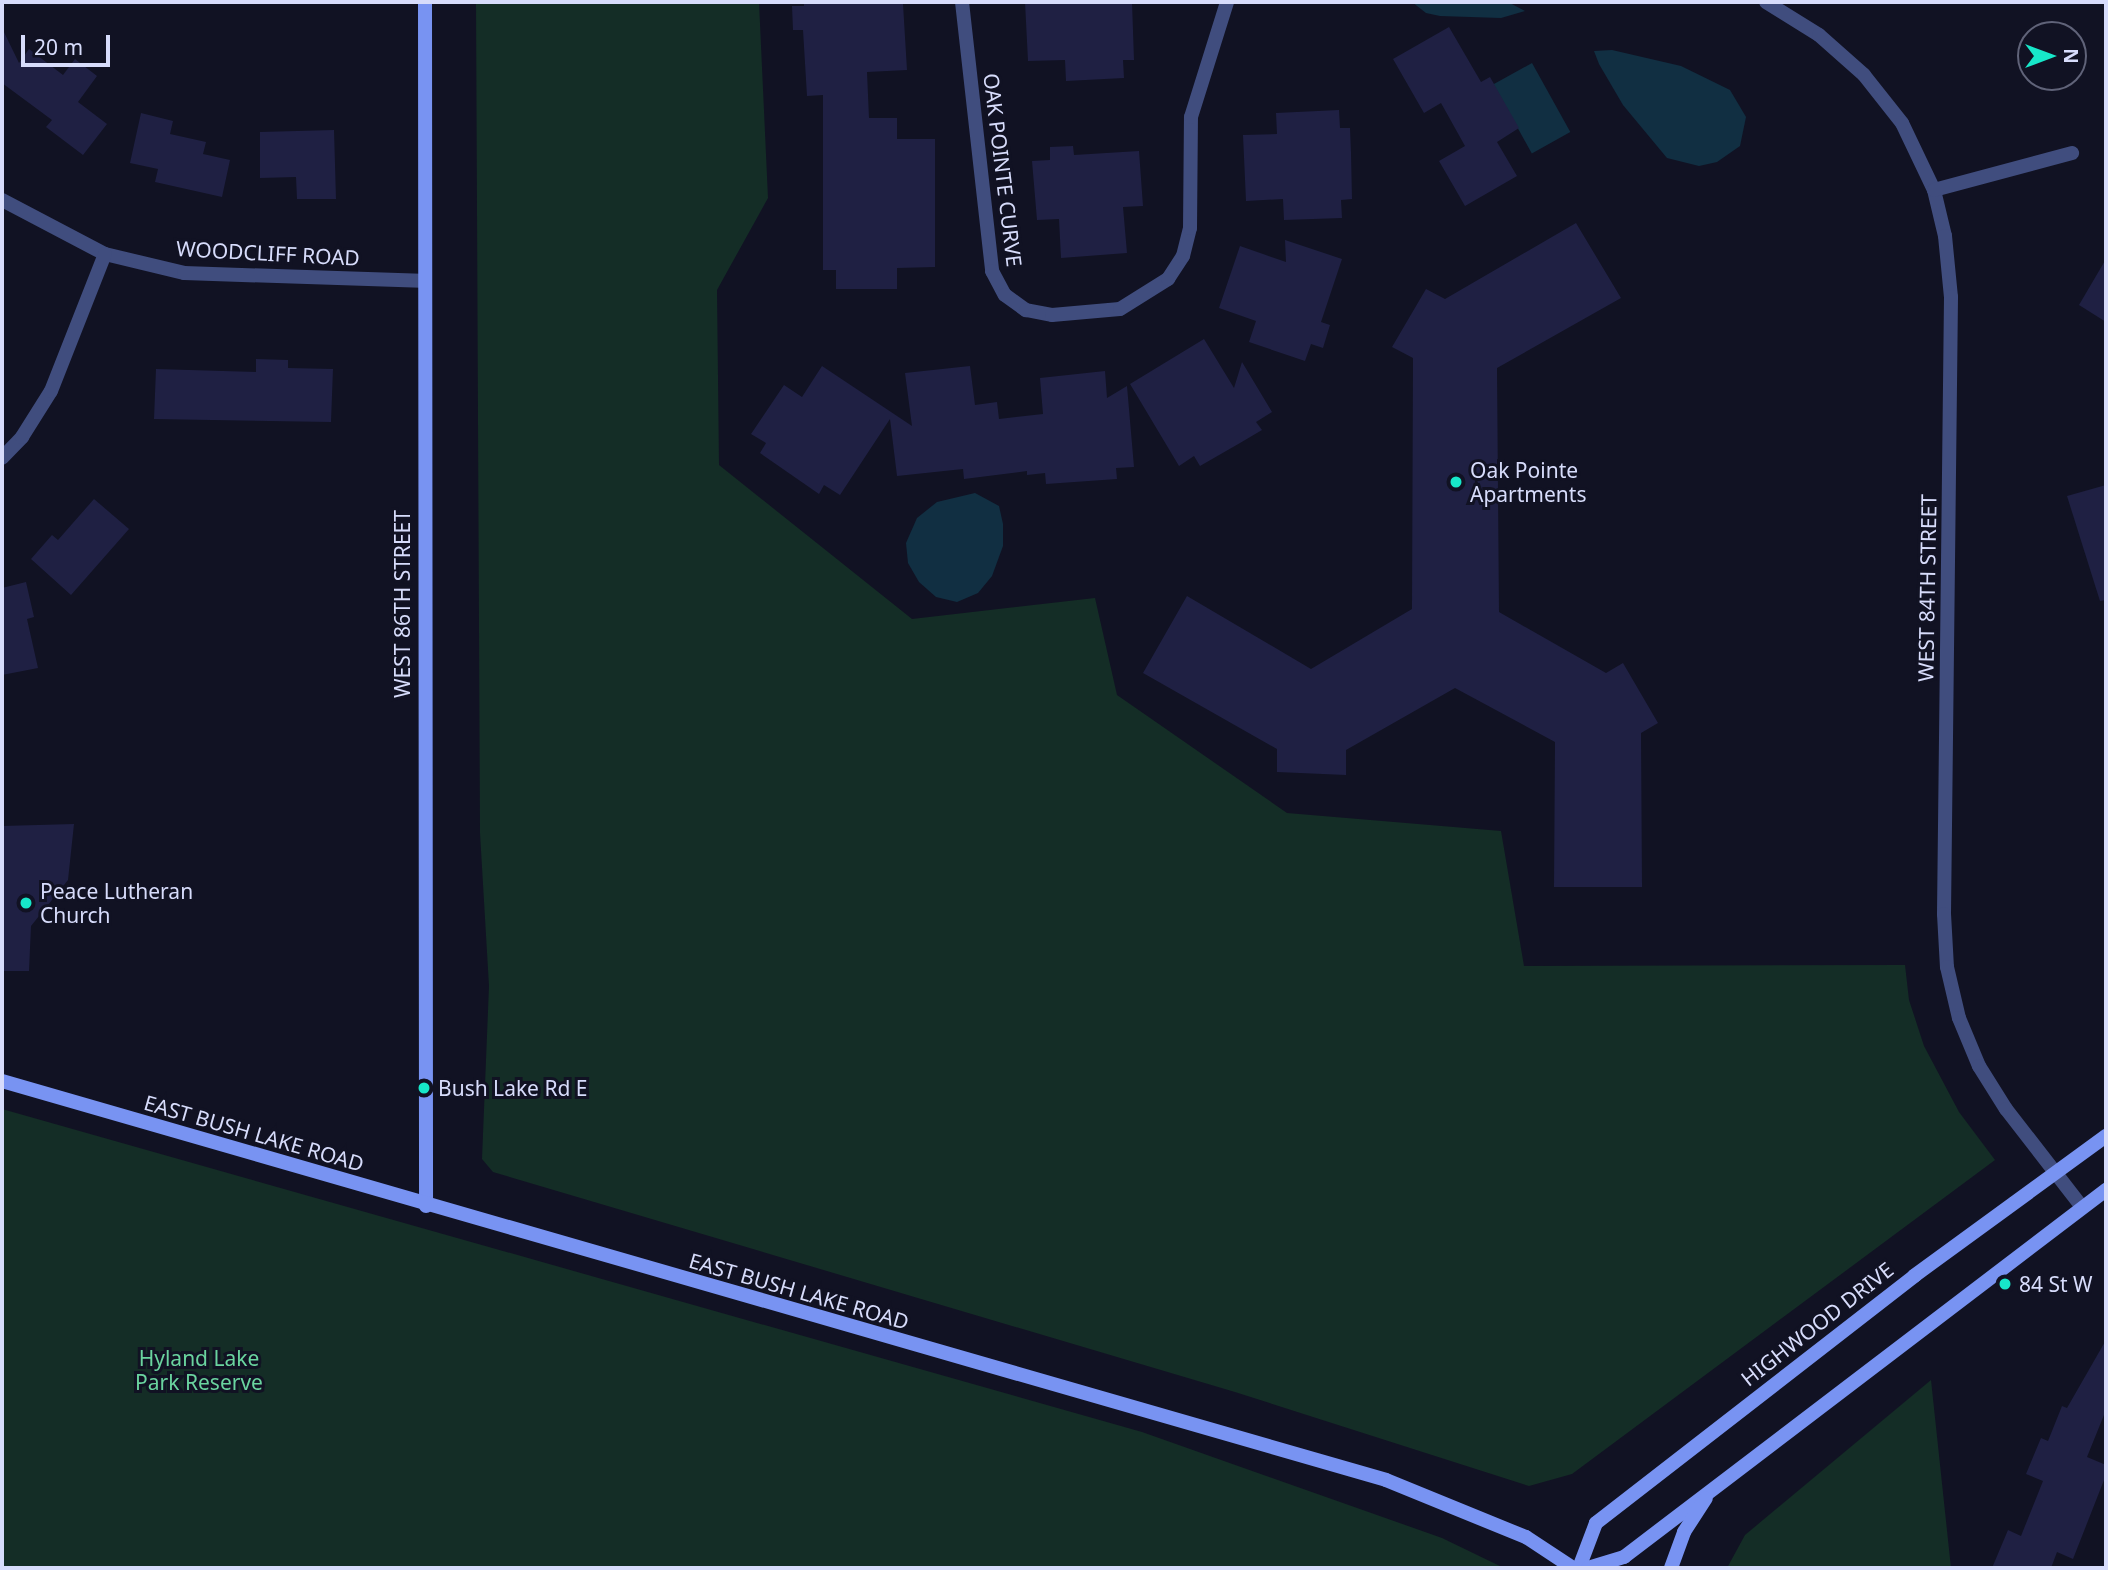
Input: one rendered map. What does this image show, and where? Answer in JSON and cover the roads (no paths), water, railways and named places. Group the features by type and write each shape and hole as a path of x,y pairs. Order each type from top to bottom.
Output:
{"street":[{"name":"WEST 86TH STREET","path":"425,2 421,281 426,1206"},
{"name":"OAK POINTE CURVE","path":"962,2 992,271 1005,295 1026,310 1052,315 1120,309 1168,279 1183,256 1190,229 1191,117 1227,2"},
{"name":"WEST 84TH STREET","path":"1766,2 1819,35 1864,75 1902,123 1934,190 1945,236 1951,297 1944,914 1947,967 1959,1018 1979,1066 2006,1109 2082,1208"},
{"path":"1934,190 2072,153"},
{"name":"WOODCLIFF ROAD","path":"2,200 105,254 184,273 421,281"},
{"path":"2,458 22,437 51,391 105,254"},
{"name":"EAST BUSH LAKE ROAD","path":"2,1081 426,1206 1386,1480 1526,1537 1573,1568"},
{"name":"HIGHWOOD DRIVE","path":"1579,1568 1596,1522 1914,1276 2106,1136"},
{"path":"1588,1568 1624,1557 2106,1190"},
{"path":"1671,1568 1684,1532 1712,1489"}],"water":[{"path":"1412,2 1508,2 1525,11 1501,18 1440,16 1426,13"},
{"path":"1612,50 1681,66 1730,90 1746,117 1740,146 1717,162 1699,166 1667,158 1623,105 1594,51"},
{"path":"1532,63 1570,132 1532,153 1494,84"},
{"path":"975,493 999,506 1003,524 1003,546 992,576 978,593 957,602 936,597 919,582 908,563 906,543 917,518 937,502"}],"place":[{"name":"Oak Pointe Apartments","path":"1456,482"},
{"name":"Peace Lutheran Church","path":"26,903"},
{"name":"Bush Lake Rd E","path":"424,1088"},
{"name":"84 St W","path":"2005,1284"}],"park label":[{"name":"Hyland Lake Park Reserve","path":"199,1370"}]}
